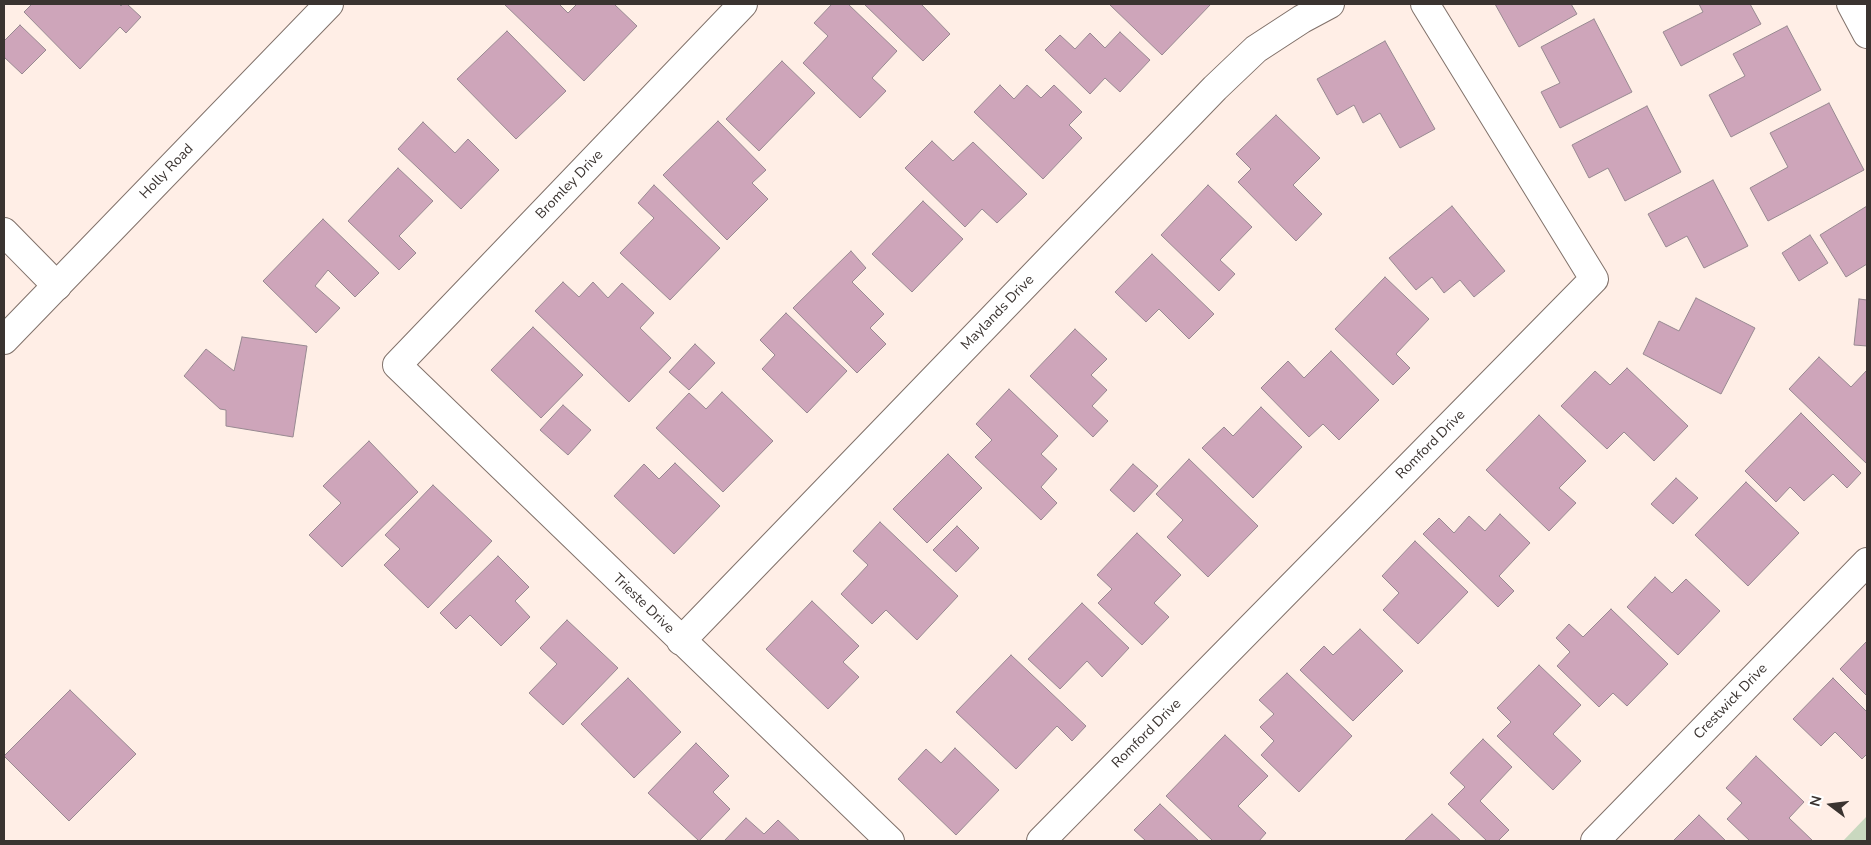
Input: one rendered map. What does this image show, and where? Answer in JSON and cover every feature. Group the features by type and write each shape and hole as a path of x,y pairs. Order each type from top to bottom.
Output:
{"street":[{"name":"Holly Road","path":"4,340 330,4"},
{"name":"Bromley Drive","path":"396,366 744,4"},
{"name":"Maylands Drive","path":"681,641 1215,88 1256,49 1302,19 1330,4"},
{"name":"Romford Drive","path":"1041,841 1594,279 1425,4"},
{"path":"1851,4 1867,34"},
{"path":"4,232 57,286"},
{"name":"Trieste Drive","path":"396,366 890,841"},
{"name":"Crestwick Drive","path":"1595,841 1867,562"}],"green space":[{"path":"1867,816 1867,841 1843,841"}],"building":[{"path":"32,4 119,4 121,6 127,4 141,17 126,33 120,27 80,69 24,12"},
{"path":"504,4 559,4 568,13 577,4 614,4 637,26 584,81"},
{"path":"832,4 848,4 897,51 872,78 886,91 860,118 803,63 828,36 814,23"},
{"path":"864,4 921,4 950,34 923,61"},
{"path":"1109,4 1211,4 1162,55"},
{"path":"1495,4 1571,4 1577,14 1519,47"},
{"path":"1699,4 1750,4 1761,24 1681,66 1663,32 1703,12"},
{"path":"1594,19 1632,92 1560,128 1541,92 1560,83 1541,47"},
{"path":"20,25 46,50 22,74 4,57 4,41"},
{"path":"1787,26 1821,90 1731,137 1709,95 1745,76 1733,54"},
{"path":"507,31 566,91 516,139 457,79"},
{"path":"1120,32 1150,60 1120,92 1105,78 1090,94 1045,50 1060,35 1075,49 1090,33 1105,48"},
{"path":"1385,41 1435,129 1400,148 1380,113 1363,123 1354,105 1337,115 1317,79"},
{"path":"782,61 815,93 759,151 726,119"},
{"path":"1000,85 1014,99 1027,85 1041,98 1054,85 1082,112 1069,125 1082,138 1043,179 974,112"},
{"path":"1829,103 1864,170 1768,221 1750,188 1788,167 1770,133"},
{"path":"1647,106 1681,172 1625,201 1608,168 1589,178 1572,145"},
{"path":"1276,115 1320,158 1293,185 1322,214 1296,241 1238,182 1251,169 1236,154"},
{"path":"718,121 766,170 752,183 768,199 727,240 663,175"},
{"path":"423,122 455,153 468,139 499,170 461,209 398,149"},
{"path":"932,141 953,161 973,142 1027,194 997,223 982,209 965,227 905,168"},
{"path":"398,168 433,201 399,236 416,253 399,270 348,221"},
{"path":"1713,180 1748,246 1704,268 1687,236 1666,247 1648,214"},
{"path":"654,185 720,248 670,300 620,253 654,218 638,203"},
{"path":"1208,185 1252,227 1220,260 1235,274 1219,291 1161,235"},
{"path":"923,201 963,239 912,292 872,254"},
{"path":"1452,206 1505,271 1474,297 1460,280 1444,293 1432,277 1416,290 1389,258"},
{"path":"1867,206 1867,264 1846,277 1820,235"},
{"path":"323,219 379,273 355,297 328,270 315,286 340,308 316,333 263,281"},
{"path":"1810,235 1828,263 1799,281 1782,253"},
{"path":"851,251 866,268 852,282 884,314 870,328 886,344 857,373 793,308"},
{"path":"1152,254 1214,314 1189,339 1159,309 1146,322 1115,292"},
{"path":"1385,277 1429,319 1396,354 1410,368 1393,385 1335,329"},
{"path":"563,282 579,297 593,282 608,298 622,283 654,313 640,328 671,358 629,402 535,311"},
{"path":"1696,298 1755,328 1721,394 1643,354 1659,321 1679,331"},
{"path":"1859,299 1867,300 1867,346 1854,345"},
{"path":"786,313 847,371 807,413 762,369 775,355 760,340"},
{"path":"533,327 583,375 541,418 491,370"},
{"path":"1075,329 1107,359 1091,375 1107,390 1092,406 1108,421 1093,437 1030,376"},
{"path":"242,337 307,346 293,437 226,426 226,410 220,409 184,376 206,349 234,371"},
{"path":"695,344 715,363 689,390 669,372"},
{"path":"1331,351 1379,400 1339,440 1323,424 1309,437 1261,388 1288,361 1304,378"},
{"path":"1819,357 1851,387 1867,370 1867,464 1789,389"},
{"path":"1627,368 1688,426 1654,461 1624,432 1607,449 1561,406 1595,371 1610,385"},
{"path":"1009,389 1058,436 1041,454 1057,469 1041,487 1057,503 1041,520 975,457 992,440 976,424"},
{"path":"722,392 773,441 723,492 656,428 689,393 706,409"},
{"path":"563,405 591,430 568,455 540,430"},
{"path":"1261,407 1302,447 1253,498 1202,448 1224,427 1233,436"},
{"path":"1801,413 1861,473 1847,488 1833,474 1804,501 1790,487 1776,502 1745,471"},
{"path":"1539,415 1586,461 1559,488 1576,503 1549,531 1486,470"},
{"path":"369,441 418,492 342,567 309,535 341,503 323,486"},
{"path":"948,454 982,488 927,543 893,509"},
{"path":"1189,459 1258,526 1208,577 1167,537 1183,520 1156,494"},
{"path":"675,463 720,506 674,554 614,496 644,464 659,479"},
{"path":"1133,464 1158,486 1134,512 1110,490"},
{"path":"1676,478 1698,498 1673,524 1651,504"},
{"path":"1746,482 1799,533 1748,586 1695,535"},
{"path":"433,485 492,541 428,608 384,565 400,549 385,535"},
{"path":"1500,514 1530,543 1499,576 1514,591 1498,607 1423,534 1439,518 1454,533 1469,516 1485,531"},
{"path":"880,522 958,596 917,640 886,610 872,624 841,594 868,565 853,551"},
{"path":"957,526 979,548 956,572 933,550"},
{"path":"1137,533 1181,575 1154,603 1169,617 1142,645 1098,603 1112,589 1097,575"},
{"path":"1415,541 1468,592 1418,644 1383,610 1399,593 1382,576"},
{"path":"498,556 529,587 515,601 530,617 501,646 470,615 456,629 440,613"},
{"path":"1655,577 1672,593 1686,579 1720,611 1678,655 1627,607"},
{"path":"812,601 859,646 843,662 859,677 828,709 766,649"},
{"path":"1082,603 1129,648 1102,677 1087,661 1060,689 1028,659"},
{"path":"1611,609 1668,664 1627,706 1613,693 1599,707 1557,666 1570,652 1556,638 1569,624 1583,637"},
{"path":"567,620 618,668 563,725 529,693 557,664 540,648"},
{"path":"1360,629 1403,671 1353,721 1300,670 1324,646 1333,655"},
{"path":"1867,641 1867,696 1840,669"},
{"path":"1011,655 1086,726 1072,741 1057,726 1016,769 956,712"},
{"path":"1539,665 1581,705 1553,734 1581,761 1553,790 1497,736 1511,722 1497,708"},
{"path":"1287,673 1352,736 1299,792 1261,755 1274,741 1260,727 1274,714 1259,700"},
{"path":"628,678 681,732 634,778 581,724"},
{"path":"1833,678 1867,712 1867,754 1862,759 1835,732 1821,746 1793,719"},
{"path":"70,690 136,754 69,821 4,756"},
{"path":"1225,735 1268,776 1238,806 1266,833 1259,841 1213,841 1166,796"},
{"path":"1483,739 1512,767 1480,801 1509,830 1498,841 1487,841 1448,804 1465,787 1450,773"},
{"path":"696,743 729,776 713,792 730,809 699,841 648,793"},
{"path":"955,748 999,790 956,835 898,779 926,749 941,763"},
{"path":"1756,756 1804,802 1789,818 1813,841 1750,841 1727,819 1742,803 1726,788"},
{"path":"1160,804 1199,841 1146,841 1134,830"},
{"path":"1432,814 1461,841 1404,841"},
{"path":"1699,815 1726,841 1673,841"},
{"path":"746,818 764,834 778,820 800,841 724,841"}]}
